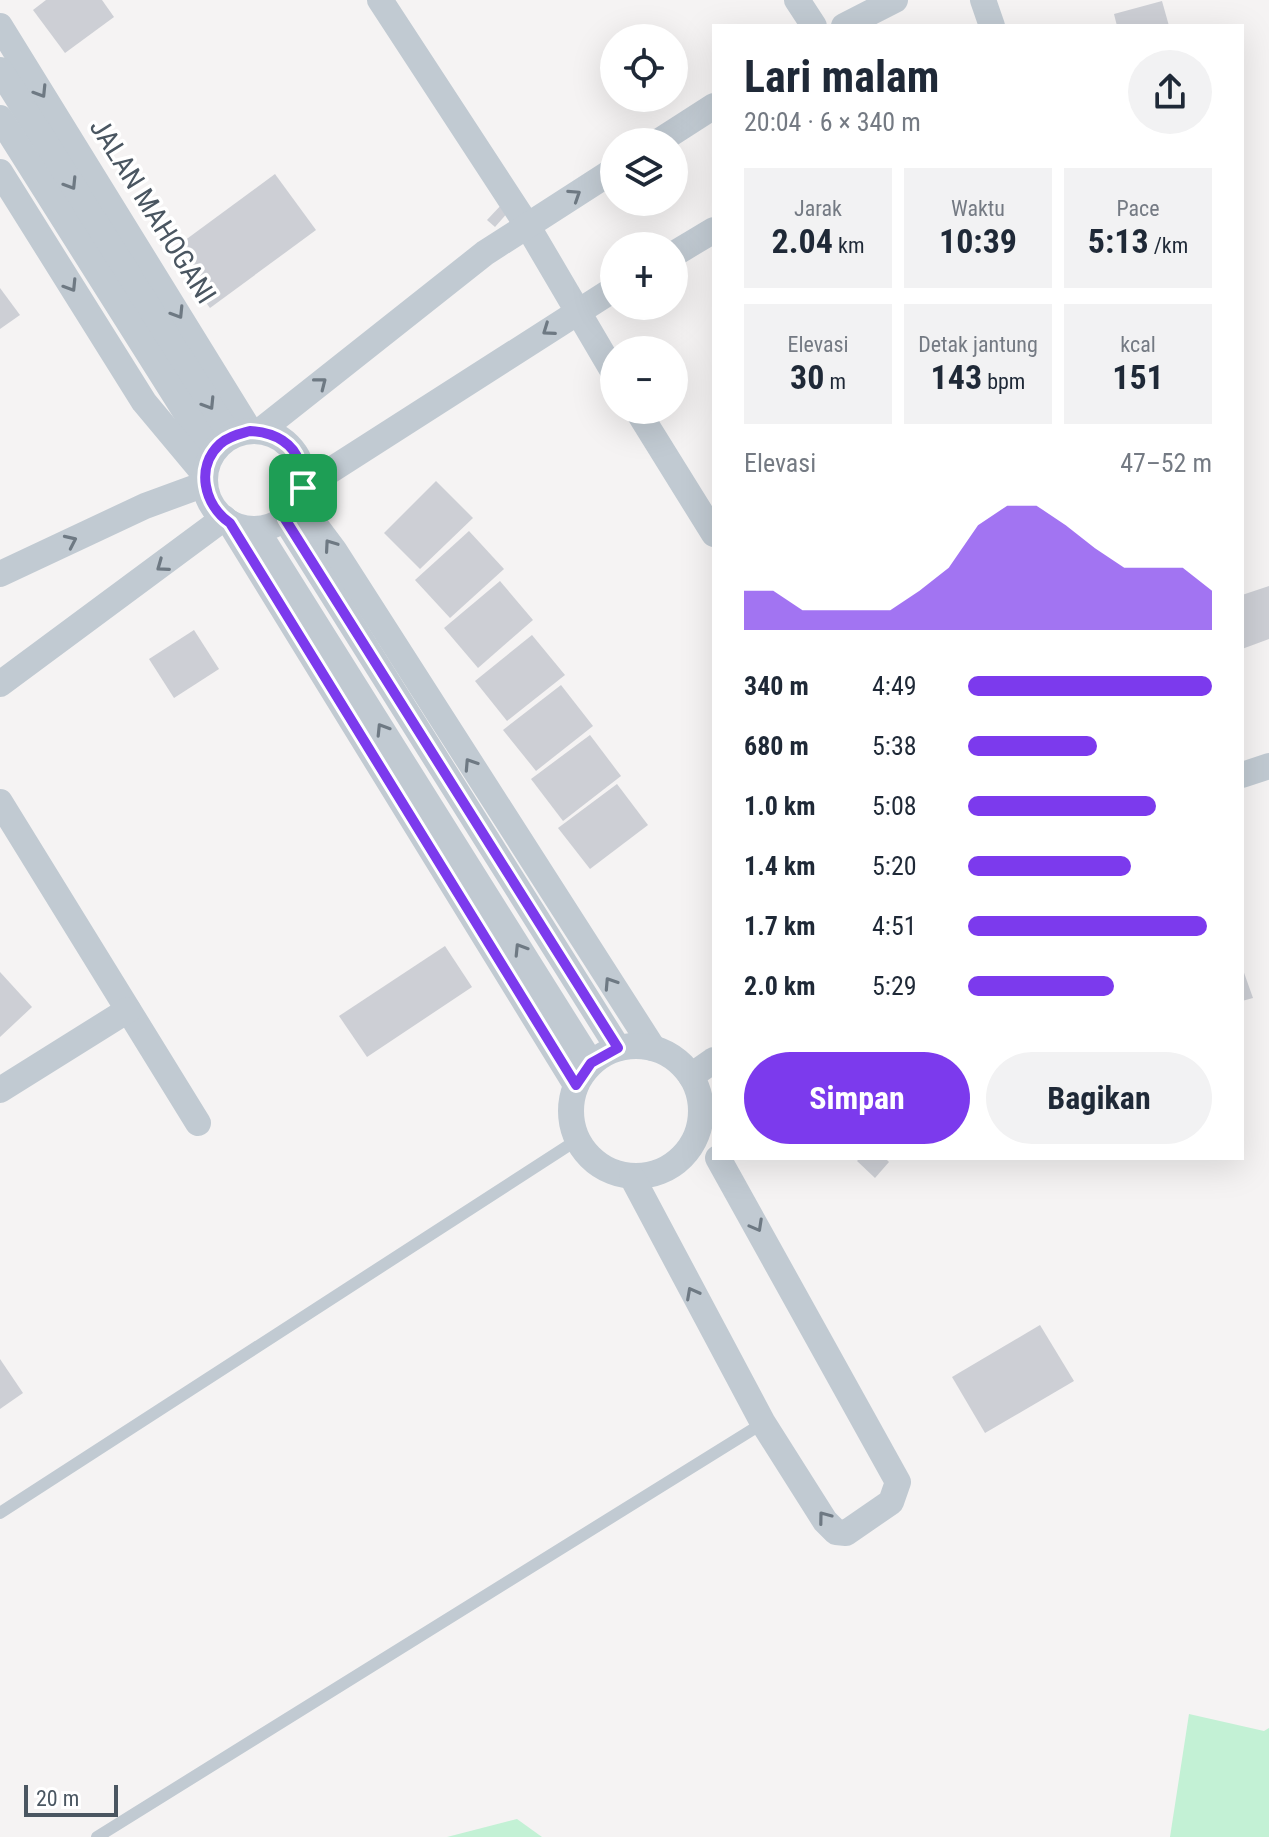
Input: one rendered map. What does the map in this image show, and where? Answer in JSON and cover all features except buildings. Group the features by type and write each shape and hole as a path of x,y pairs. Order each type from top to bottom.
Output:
{"street":[{"path":"380,0 527,225 600,350"},
{"path":"797,0 813,24"},
{"path":"848,24 895,0"},
{"path":"983,0 991,24"},
{"name":"JALAN MAHOGANI","path":"0,26 227,452"},
{"path":"0,70 227,452 211,503 227,520 576,1085"},
{"path":"680,128 712,107"},
{"path":"0,118 227,452"},
{"path":"0,172 144,402 227,452 279,438 294,451 302,469 296,503 618,1048"},
{"path":"0,574 145,506 227,452 485,253 600,179"},
{"path":"688,246 712,231"},
{"path":"256,529 600,297"},
{"path":"646,424 712,531"},
{"path":"296,503 334,550 653,1048"},
{"path":"227,520 256,529 591,1063"},
{"path":"0,684 227,520"},
{"path":"1244,774 1269,766"},
{"path":"0,802 198,1123"},
{"path":"0,1090 128,1010"},
{"path":"618,1048 653,1048 674,1059 691,1076 699,1092 699,1127 686,1154 662,1172 632,1177 610,1171 590,1158 577,1140 571,1113 576,1085 591,1063 618,1048"},
{"path":"691,1076 712,1061"},
{"path":"699,1127 712,1149"},
{"path":"632,1177 763,1423 825,1521 836,1532 846,1533 883,1509 896,1494 898,1482 719,1160"}],"lane":[{"path":"0,1513 577,1140"},
{"path":"97,1837 763,1423"}],"green space":[{"path":"1189,1714 1264,1731 1269,1728 1269,1837 1170,1837"},
{"path":"517,1819 542,1837 447,1837"}],"route":[{"path":"260,431 279,438 294,451 302,469 303,488 298,502 285,519 618,1048 591,1063 576,1085 230,523 211,503 205,475 212,454 220,444 230,437 260,431"}]}
